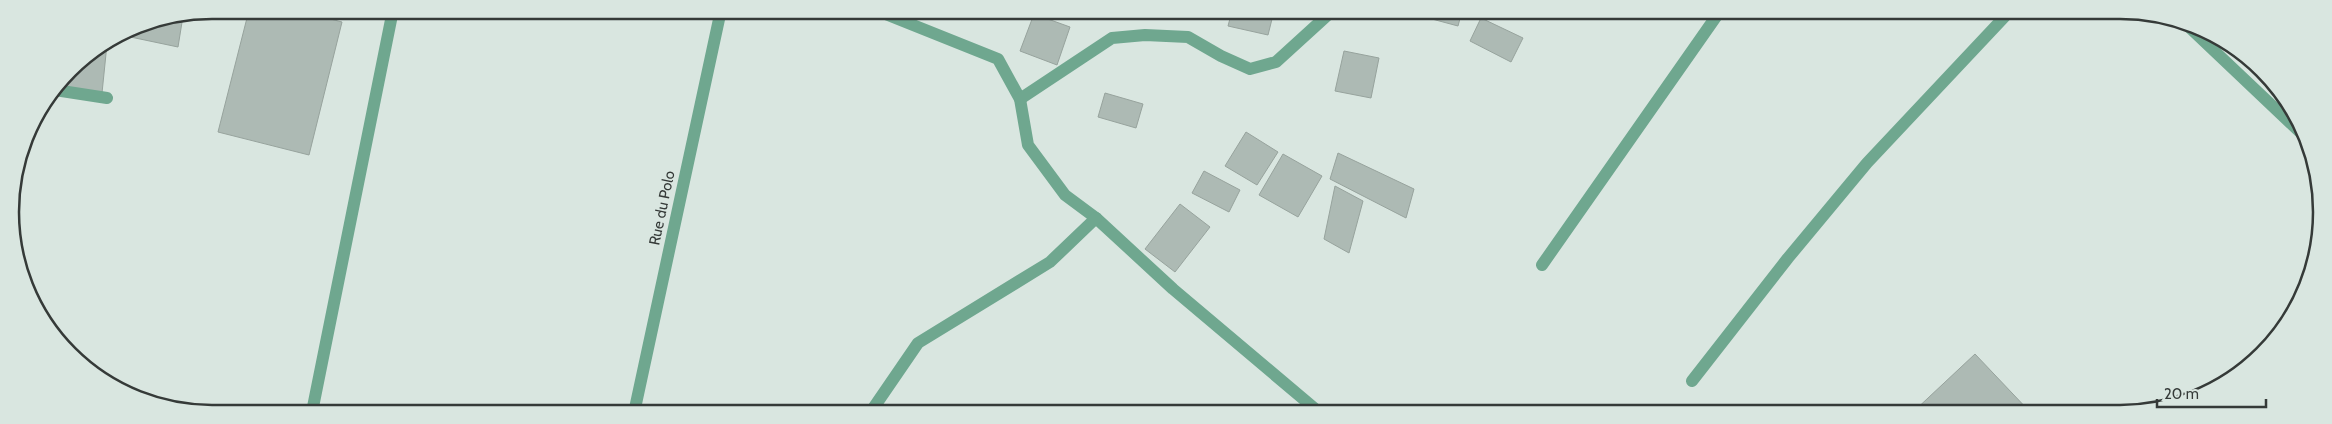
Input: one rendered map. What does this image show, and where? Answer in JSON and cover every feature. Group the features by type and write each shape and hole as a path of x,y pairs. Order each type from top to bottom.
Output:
{"street":[{"path":"313,405 391,19"},
{"name":"Rue du Polo","path":"636,405 719,19"},
{"path":"898,19 998,59 1020,99 1028,144 1065,195 1096,218 1304,405"},
{"path":"1020,99 1112,38 1145,35 1188,38 1250,69 1276,62 1323,19"},
{"path":"1542,265 1714,19"},
{"path":"1692,381 1788,258 1867,163 2002,19"},
{"path":"2197,35 2292,124"},
{"path":"62,91 107,98"},
{"path":"875,405 918,343 1050,262 1096,218"}],"building":[{"path":"247,19 330,19 342,22 309,155 218,132"},
{"path":"1032,19 1048,19 1070,27 1057,65 1020,51"},
{"path":"1230,19 1272,19 1268,35 1228,26"},
{"path":"1432,19 1460,19 1458,26"},
{"path":"1481,19 1523,38 1511,62 1470,41"},
{"path":"182,21 178,47 131,37 162,25"},
{"path":"106,50 102,93 62,90 75,75"},
{"path":"1344,51 1379,58 1371,98 1335,91"},
{"path":"1105,93 1143,104 1136,128 1098,117"},
{"path":"1246,132 1278,152 1257,185 1225,166"},
{"path":"1338,153 1414,189 1406,218 1330,179"},
{"path":"1283,154 1322,176 1298,217 1259,195"},
{"path":"1204,171 1240,190 1229,212 1192,193"},
{"path":"1335,186 1363,201 1349,253 1324,239"},
{"path":"1180,204 1210,227 1175,272 1145,249"},
{"path":"1975,354 2023,405 1921,405"}]}
